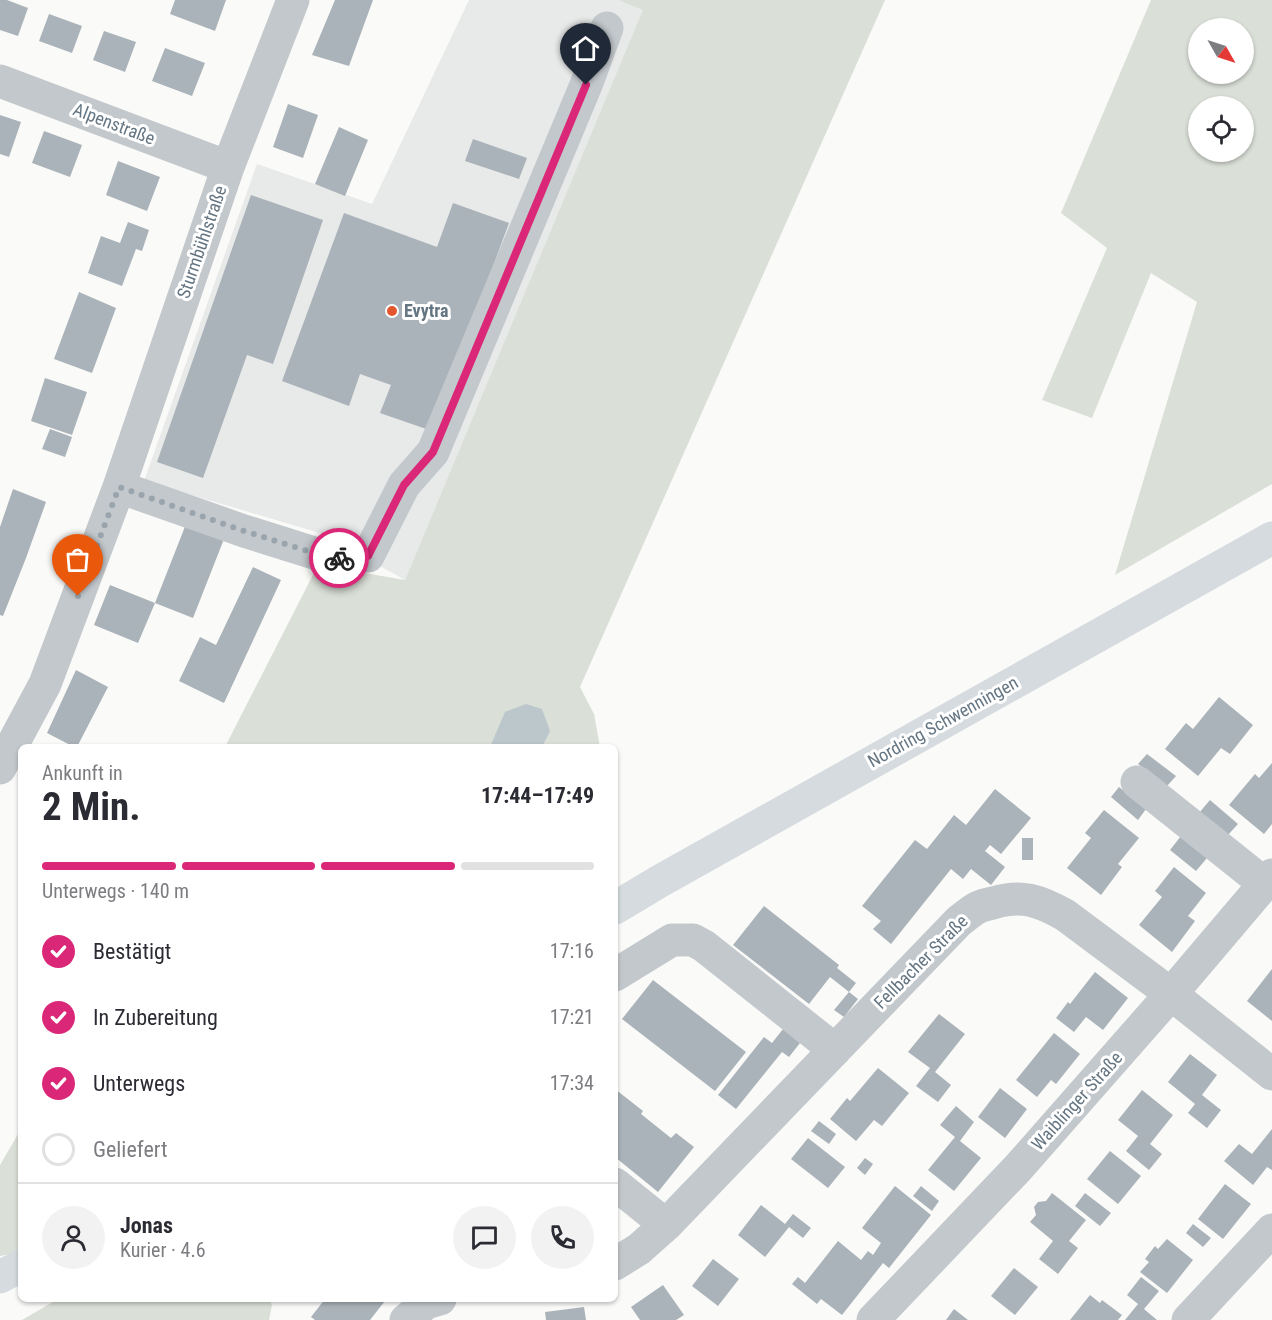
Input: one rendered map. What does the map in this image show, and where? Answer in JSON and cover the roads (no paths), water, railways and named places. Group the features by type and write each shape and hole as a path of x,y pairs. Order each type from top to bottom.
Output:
{"main road":[{"name":"Nordring Schwenningen","path":"618,906 1272,538"},
{"path":"0,1277 18,1268"}],"street":[{"name":"Sturmbühlstraße","path":"0,768 45,684 119,487 228,166 293,0"},
{"path":"119,487 244,531 330,558 368,556 404,485 433,452 586,85 607,28"},
{"name":"Alpenstraße","path":"0,81 228,166"},
{"path":"1137,782 1268,879"},
{"name":"Waiblinger Straße","path":"873,1320 1017,1169 1171,994 1268,879"},
{"name":"Fellbacher Straße","path":"618,1262 639,1250 666,1225 959,921 979,907 1017,898 1035,901 1058,911 1171,994 1272,1074"},
{"path":"618,973 672,940 693,940 704,946 835,1050"},
{"path":"618,1186 666,1225"},
{"path":"1188,1320 1272,1230"},
{"path":"406,1320 430,1302"}],"place":[{"name":"Evytra","path":"392,311"}]}
